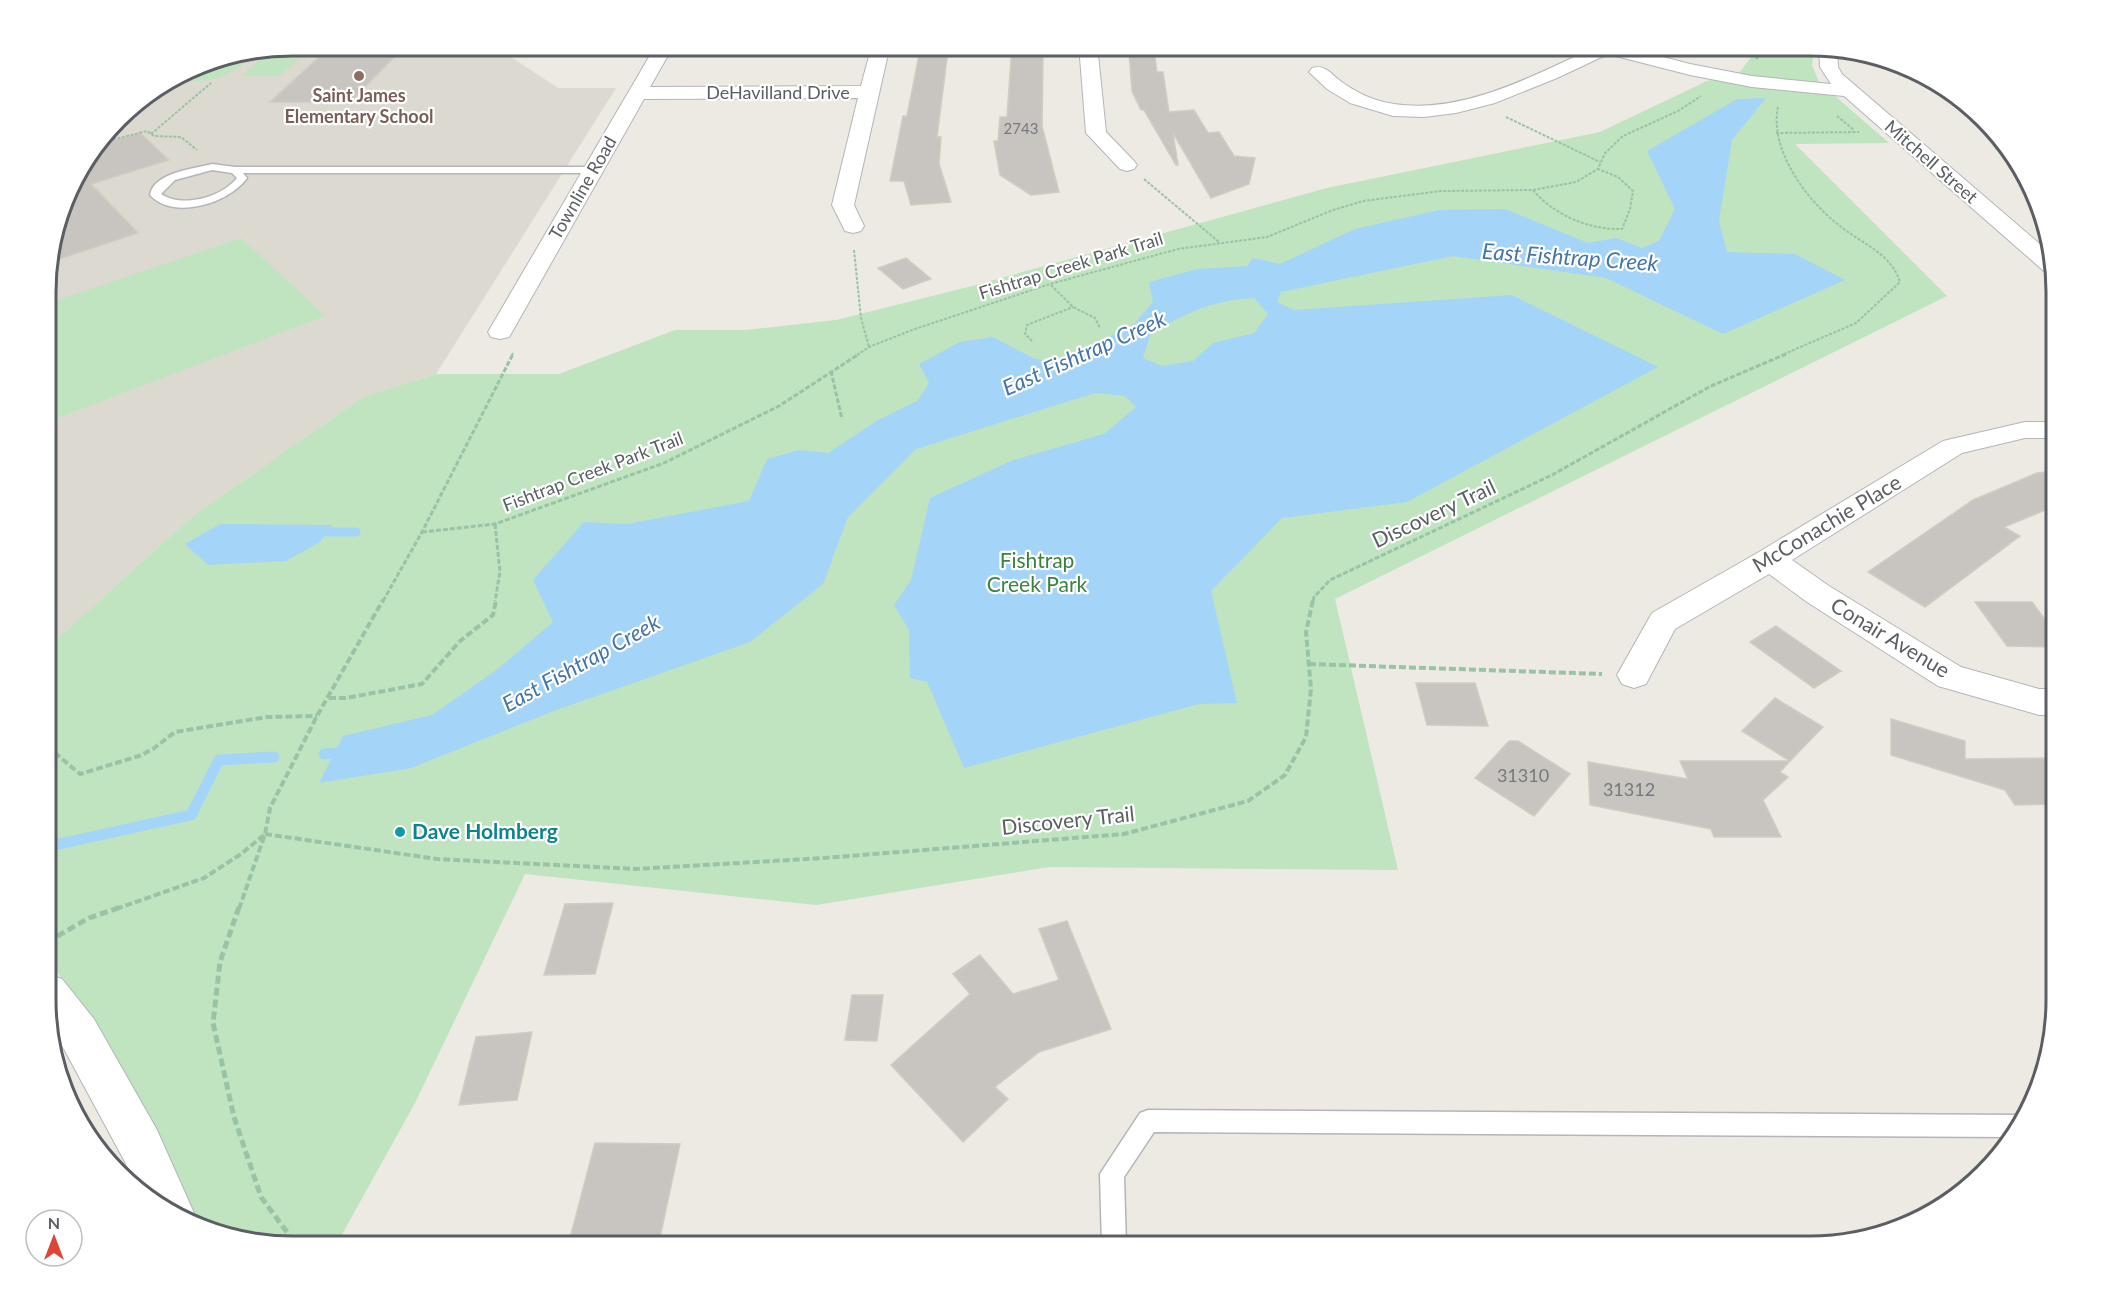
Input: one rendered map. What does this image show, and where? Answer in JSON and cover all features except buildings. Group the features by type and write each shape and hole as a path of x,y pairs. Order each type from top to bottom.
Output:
{"street":[{"name":"Townline Road","path":"500,332 659,56"},
{"name":"DeHavilland Drive","path":"638,93 869,93 878,56"},
{"path":"1089,56 1096,133 1127,165"},
{"path":"1318,72 1337,88 1364,102 1387,108 1412,110 1474,102 1527,85 1583,56"},
{"path":"1641,56 1731,79 1803,89 1846,90"},
{"name":"Mitchell Street","path":"1828,56 1828,66 1833,77 1846,90 2043,258"},
{"path":"853,225 843,205 869,93"},
{"name":"McConachie Place","path":"1634,675 1663,621 1770,559 1953,447 2025,430 2046,430"},
{"name":"Conair Avenue","path":"1770,559 1818,594 1950,677 2046,702"},
{"path":"56,1005 79,1034 141,1146 164,1199"}],"lane":[{"path":"235,170 242,178 239,183 233,189 210,199 181,204 168,203 155,195 156,190 171,178 198,169 594,170"},
{"path":"1114,1236 1112,1174 1148,1121 2009,1126"}],"path":[{"path":"1533,190 1543,202 1600,230 1622,229 1633,191 1618,177 1598,169 1605,153 1623,136 1678,111 1716,85 1731,79"},
{"path":"151,134 211,83"},
{"path":"1803,89 1779,105 1775,112 1776,133 1896,132"},
{"path":"1474,102 1600,162"},
{"path":"110,140 147,131 154,136 181,137 218,168"},
{"name":"Discovery Trail","path":"265,834 437,858 636,868 824,858 1124,834 1248,801 1285,775 1306,737 1311,689 1306,632 1314,597 1329,580 1552,476 1709,387 1856,323 1900,282 1898,271 1885,258 1837,225 1816,201 1783,153 1776,133"},
{"path":"1127,165 1219,243"},
{"name":"Fishtrap Creek Park Trail","path":"422,532 495,524 664,463 779,406 869,346 1050,284 1178,249 1267,237 1333,210 1390,196 1441,190 1533,190 1576,182 1598,169"},
{"path":"853,225 861,318 869,346"},
{"path":"1050,284 1073,307 1095,318 1100,328"},
{"path":"1032,341 1025,334 1027,325 1039,319 1059,315 1073,307"},
{"path":"290,1236 261,1197 234,1117 213,1023 220,962 265,834 270,808 317,716 422,532 514,355 500,332"},
{"path":"831,371 842,419"},
{"path":"328,698 346,698 422,684 460,641 493,615 500,572 495,524"},
{"path":"1309,664 1634,675"},
{"path":"56,754 80,774 98,771 152,750 164,738 175,732 267,717 317,716"},
{"path":"56,937 89,918 204,878 241,854 265,834"}],"shaded area":[{"path":"276,56 510,56 558,88 616,88 436,374 363,397 193,516 56,640 56,276 60,246 73,201 95,160 114,136 160,95 201,73 246,60"}],"green space":[{"path":"302,56 279,76 241,76 262,58"},
{"name":"Fishtrap Creek Park","path":"1752,56 1813,56 1812,65 1819,82 1889,143 1795,144 1947,296 1335,599 1398,870 1049,867 816,905 525,874 415,1103 341,1236 276,1236 246,1232 201,1219 186,1211 94,1026 56,970 56,640 193,516 363,397 436,374 559,374 675,330 746,330 836,320 972,286 1327,188 1600,132 1707,81 1737,76"},
{"path":"248,60 223,76 210,80 193,81 204,72"},
{"path":"167,91 134,118 132,118"},
{"path":"241,238 325,316 56,419 56,301"}],"water":[{"path":"1766,98 1732,140 1719,221 1727,252 1795,254 1845,280 1723,334 1606,278 1453,256 1281,292 1277,302 1294,310 1512,295 1658,367 1407,502 1282,518 1211,591 1237,703 1199,704 964,768 927,682 910,678 909,630 894,605 911,580 930,498 1013,460 1104,434 1136,407 1125,396 1095,393 916,449 848,517 823,584 750,642 551,712 411,768 319,783 343,736 432,715 499,668 553,622 533,580 584,522 627,524 749,501 767,459 799,450 828,453 878,420 917,401 929,383 919,364 960,342 993,337 1033,358 1076,368 1115,346 1153,302 1149,282 1198,269 1247,266 1253,258 1280,264 1355,229 1439,210 1505,209 1588,243 1616,238 1642,248 1659,241 1675,209 1647,151 1737,99","holes":["1254,298 1268,314 1254,333 1213,343 1193,361 1162,366 1143,358 1151,333 1200,309 1239,299"]},
{"path":"220,524 333,525 320,542 286,561 208,565 185,544"}],"waterway":[{"name":"East Fishtrap Creek","path":"1079,355 1139,328"},
{"name":"East Fishtrap Creek","path":"1046,370 1082,354"},
{"path":"328,532 356,532"},
{"name":"East Fishtrap Creek","path":"324,754 348,752"},
{"name":"East Fishtrap Creek","path":"56,845 191,815 219,760 274,757"}],"place":[{"name":"Saint James Elementary School","path":"359,76"},
{"name":"Dave Holmberg","path":"400,832"}]}
